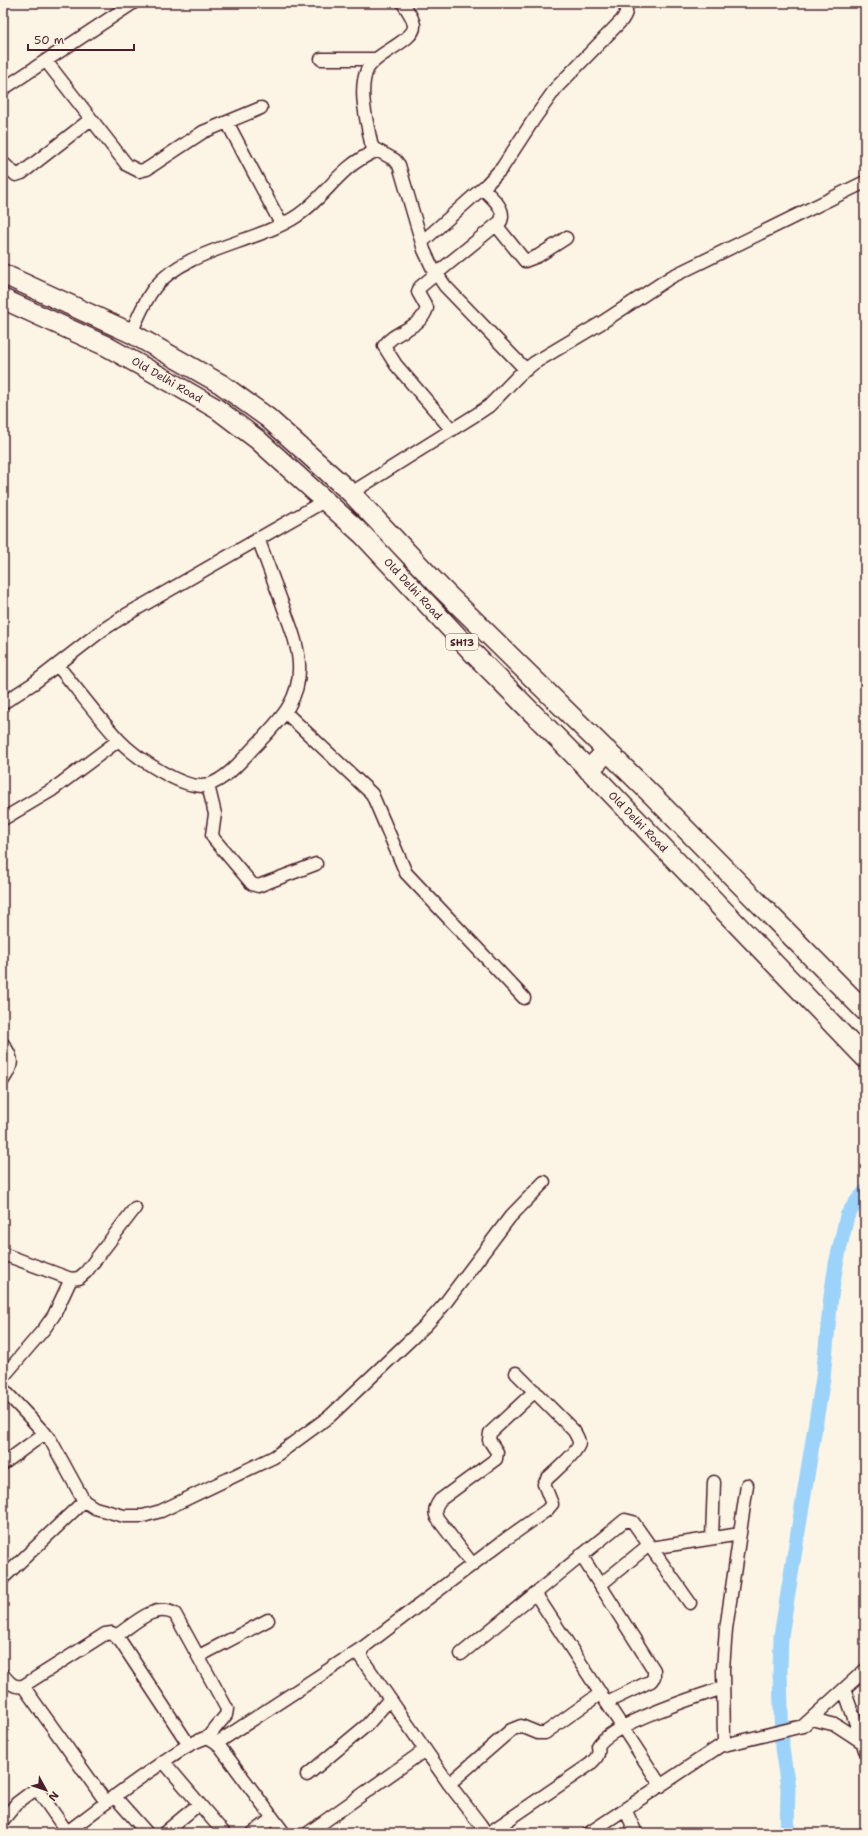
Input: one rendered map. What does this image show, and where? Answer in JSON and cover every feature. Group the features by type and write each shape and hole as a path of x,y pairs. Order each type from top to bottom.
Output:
{"highway":[{"path":"589,770 607,751"}],"main road":[{"name":"Old Delhi Road","path":"3,274 131,333 214,380 268,418 351,493 441,588 607,751 865,1011"},
{"name":"Old Delhi Road","path":"3,299 106,346 217,409 258,440 326,500 362,535 474,654 589,770 865,1058"}],"street":[{"path":"3,89 133,3"},
{"path":"404,3 415,27 413,32 409,37 374,59 366,71 363,94 370,143 376,151 395,160 400,165 422,242 432,267 445,286 526,370"},
{"path":"422,242 483,189 502,168 537,113 556,88 622,20 626,13 624,3"},
{"path":"321,59 374,59"},
{"path":"46,61 127,165 139,171 147,169 203,132 261,108"},
{"path":"3,163 16,175 22,173 91,119"},
{"path":"227,122 281,224"},
{"path":"131,333 148,296 156,286 177,268 281,224 298,215 350,165 361,157 376,151"},
{"path":"351,493 489,406 526,370 671,277 865,182"},
{"path":"452,430 396,365 384,346 388,340 422,319 427,308 418,292 420,287 496,225 503,215 501,208 483,189"},
{"path":"496,225 525,261 538,256 566,238"},
{"path":"3,703 34,684 101,631 258,538 326,500"},
{"path":"57,665 119,740 143,759 178,780 194,785 208,785 232,770 286,713 295,694 298,678 299,665 292,631 258,538"},
{"path":"286,713 372,794 406,873 524,998"},
{"path":"3,819 52,790 119,740"},
{"path":"208,785 215,814 212,835 252,884 258,886 316,864"},
{"path":"3,1044 10,1054 12,1061 3,1080"},
{"path":"3,1389 45,1433 84,1501 95,1508 118,1515 143,1516 161,1511 263,1463 298,1440 330,1416 426,1325 443,1306 510,1217 544,1182"},
{"path":"3,1254 71,1279 79,1278 86,1272 135,1208"},
{"path":"3,1377 54,1315 71,1279"},
{"path":"3,1820 17,1803 33,1791 39,1792 67,1833 110,1799 163,1761 198,1740 213,1740 365,1646 547,1510 552,1504 544,1484 547,1479 576,1450 579,1444 574,1431 516,1373"},
{"path":"473,1565 437,1518 435,1512 436,1506 440,1500 496,1459 497,1452 489,1440 490,1433 535,1392"},
{"path":"3,1464 45,1433"},
{"path":"712,1538 714,1482"},
{"path":"724,1745 723,1669 726,1629 747,1485"},
{"path":"3,1578 84,1501"},
{"path":"461,1654 625,1520 632,1522 690,1603"},
{"path":"600,1585 650,1546 740,1534"},
{"path":"449,1784 511,1730 521,1726 538,1733 545,1733 604,1698 651,1681 655,1674 654,1670 581,1555"},
{"path":"535,1593 661,1786"},
{"path":"116,1636 151,1612 169,1611 175,1614 227,1708 226,1715 213,1740"},
{"path":"199,1656 268,1620"},
{"path":"3,1675 11,1684 17,1687 23,1686 105,1634 112,1633 116,1636 189,1745"},
{"path":"365,1646 360,1656 389,1700 485,1832 597,1759 599,1752 598,1746 601,1741 623,1728 662,1709 723,1688"},
{"path":"589,1833 724,1745 799,1728 812,1719 865,1670"},
{"path":"23,1686 110,1799 147,1833"},
{"path":"844,1689 864,1746"},
{"path":"307,1775 367,1725 389,1700"},
{"path":"812,1719 836,1725 864,1746"},
{"path":"213,1740 284,1833"},
{"path":"308,1833 425,1750"},
{"path":"163,1761 224,1833"},
{"path":"164,1833 199,1804"},
{"path":"625,1809 636,1833"},
{"path":"253,1833 272,1818"}],"waterway":[{"path":"787,1833 788,1788 782,1748 780,1671 781,1636 823,1378 831,1296 836,1264 847,1216 865,1192"}]}
